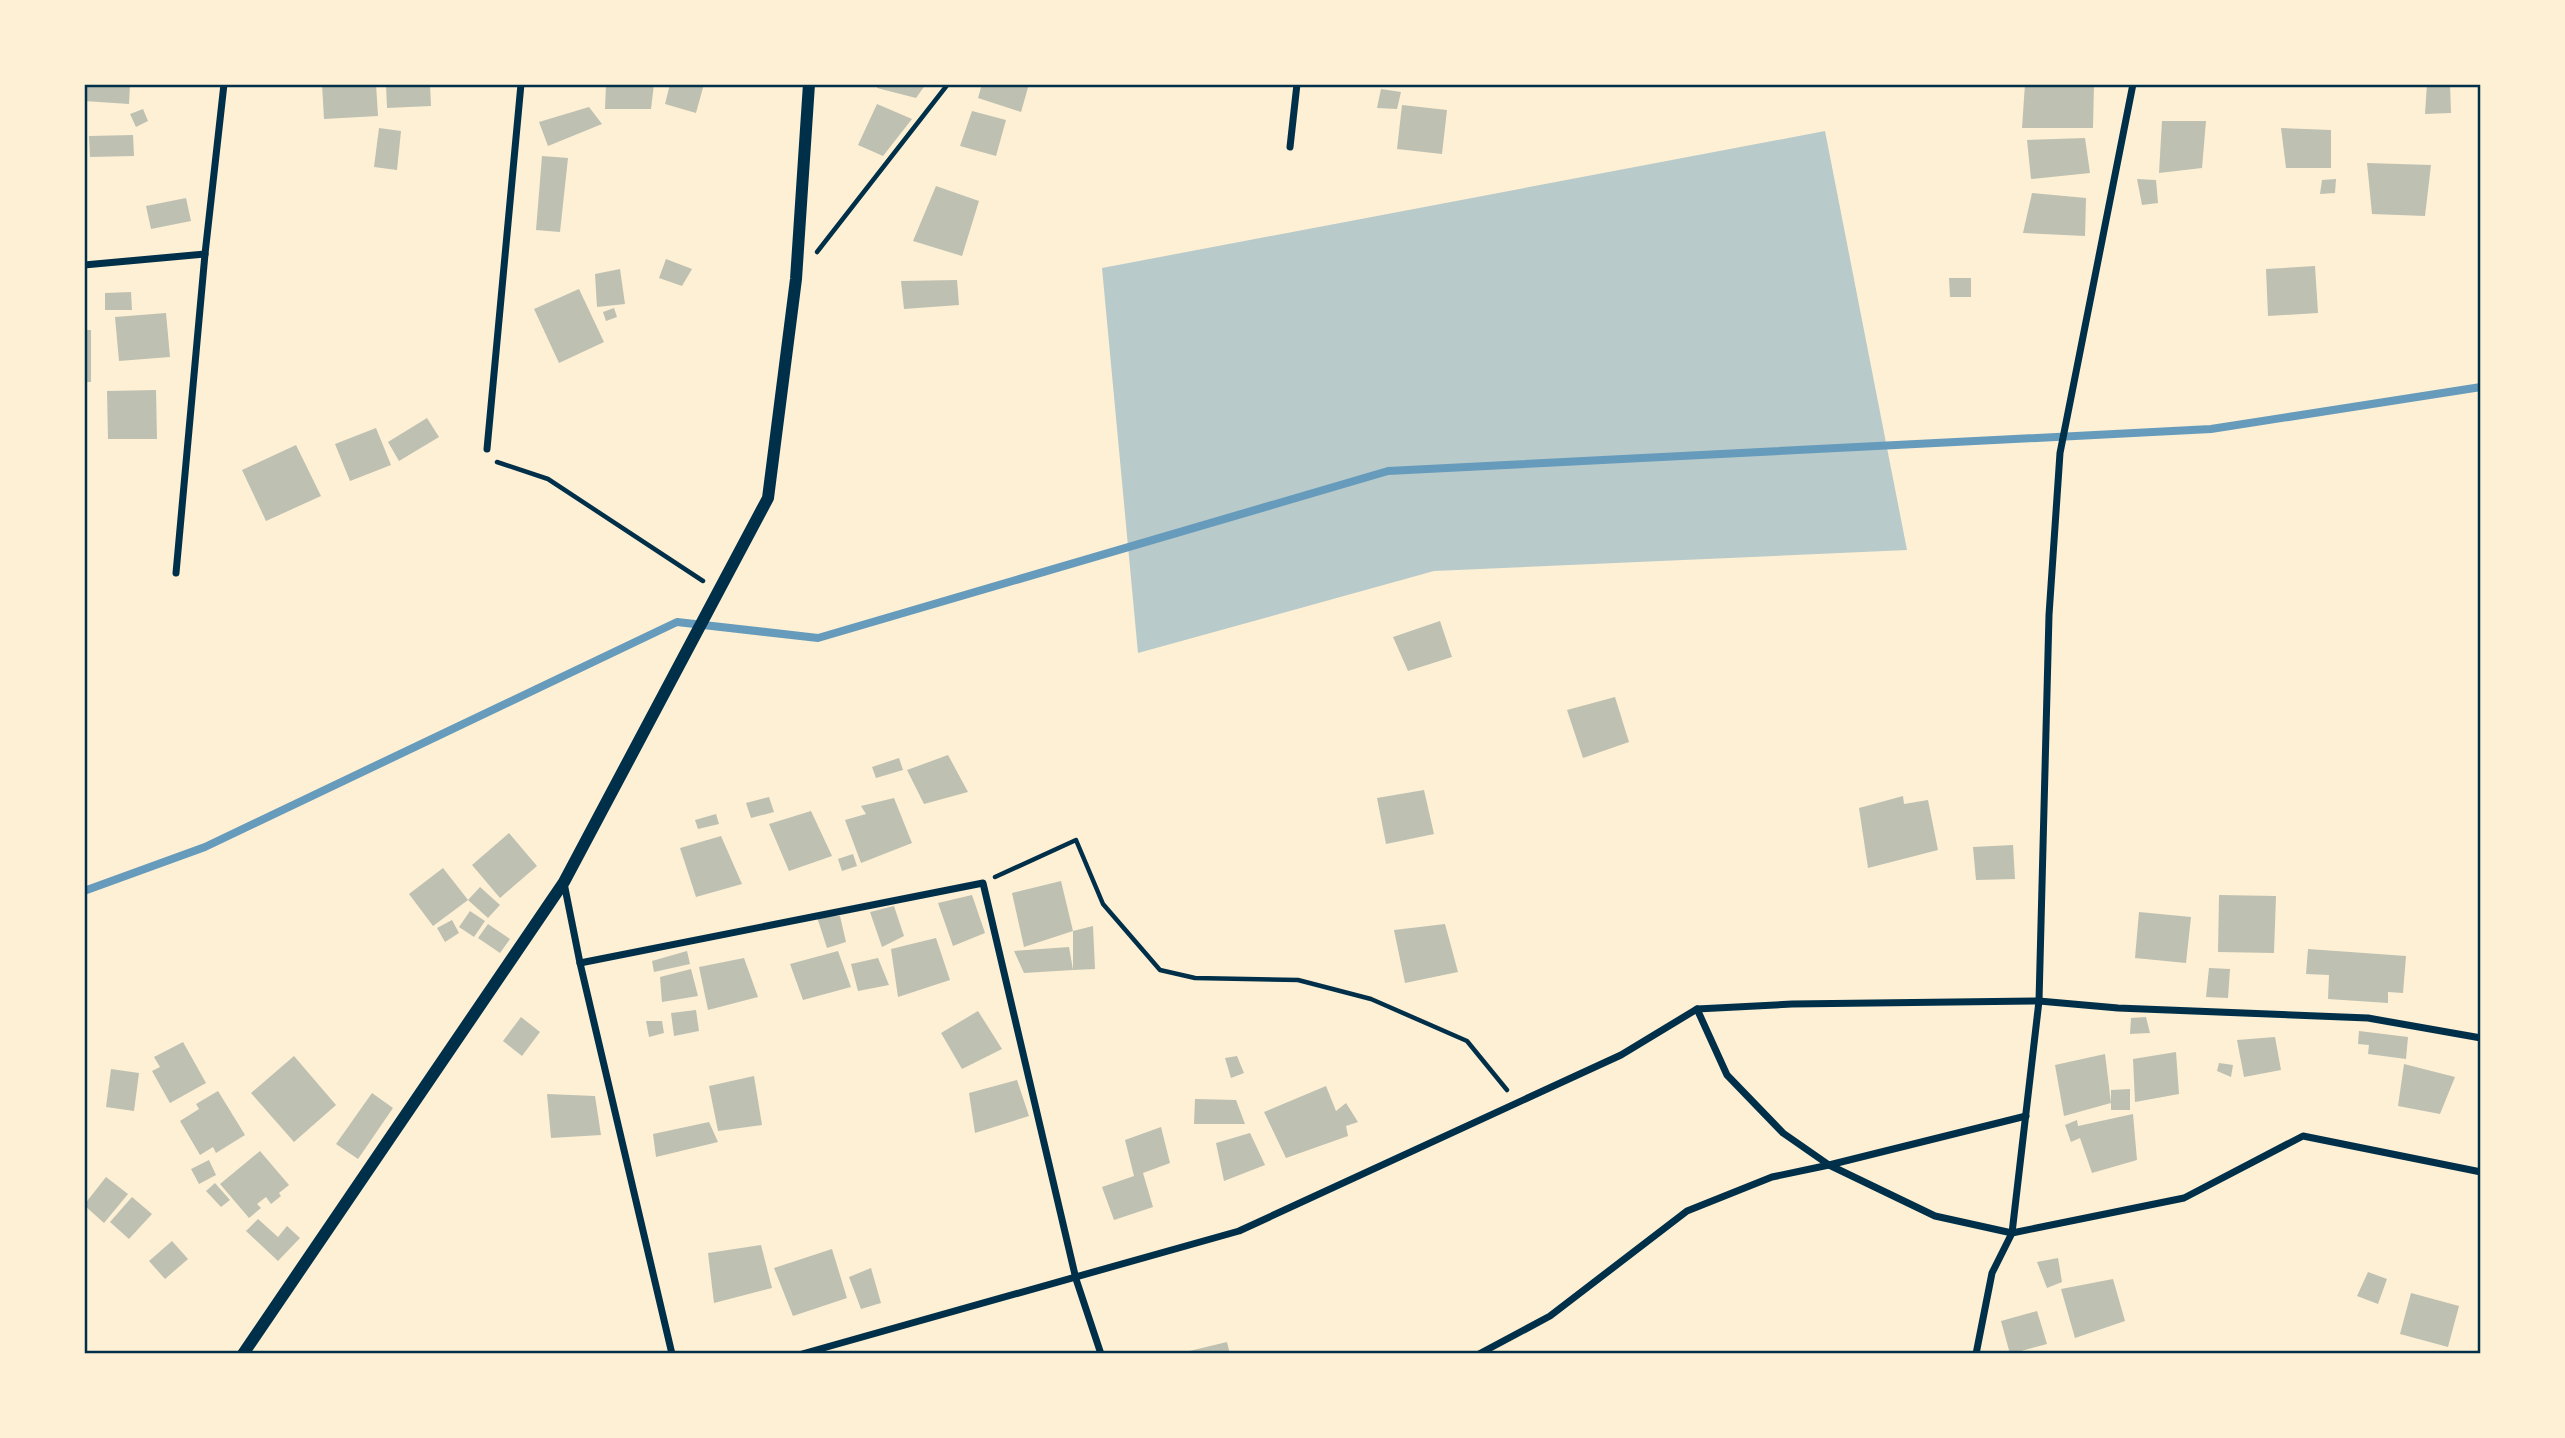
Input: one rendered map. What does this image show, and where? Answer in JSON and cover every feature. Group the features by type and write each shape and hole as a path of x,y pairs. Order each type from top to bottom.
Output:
{"street":[{"path":"176,573 205,254 225,84"},
{"path":"487,449 521,84"},
{"path":"243,1354 564,882 768,498 796,279 809,84"},
{"path":"1290,147 1297,84"},
{"path":"1976,1354 1992,1273 2012,1233 2039,1001 2049,615 2060,453 2133,84"},
{"path":"84,265 205,254"},
{"path":"564,882 580,963 672,1354"},
{"path":"580,963 982,883 1076,1279 1101,1354"},
{"path":"802,1354 1239,1231 1621,1055 1696,1009 1792,1004 2039,1001 2118,1008 2368,1018 2481,1038"},
{"path":"1696,1009 1727,1075 1783,1133 1829,1166 1934,1216 2012,1233 2184,1198 2304,1136 2481,1172"},
{"path":"1479,1354 1550,1315 1687,1211 1772,1178 2026,1116"}],"path":[{"path":"796,279 947,84"},
{"path":"487,449 497,461 548,479 719,591"},
{"path":"982,883 1076,840 1103,904 1160,970 1195,978 1298,980 1371,999 1467,1041 1516,1102"}],"shaded area":[{"path":"1825,131 1907,550 1434,571 1138,653 1102,268"}],"building":[{"path":"85,84 130,84 129,104 84,101"},
{"path":"322,84 376,84 378,116 324,119"},
{"path":"386,84 430,84 431,106 387,108"},
{"path":"606,84 654,84 651,109 605,109"},
{"path":"670,84 704,84 696,113 665,104"},
{"path":"877,84 926,84 916,98 877,88"},
{"path":"982,84 1029,84 1021,112 978,98"},
{"path":"2025,84 2094,84 2093,128 2022,128"},
{"path":"2427,84 2450,84 2451,113 2425,114"},
{"path":"1381,89 1401,92 1397,109 1377,108"},
{"path":"877,104 912,119 883,156 858,145"},
{"path":"1402,105 1447,110 1442,154 1397,149"},
{"path":"589,107 602,124 548,146 539,122"},
{"path":"143,109 148,121 136,127 130,114"},
{"path":"972,111 1006,120 996,156 960,146"},
{"path":"2162,121 2206,121 2202,168 2159,173"},
{"path":"379,128 401,131 397,170 374,167"},
{"path":"2281,128 2331,130 2331,168 2286,168"},
{"path":"133,135 134,156 90,157 89,136"},
{"path":"2085,138 2090,173 2031,179 2027,140"},
{"path":"542,156 568,158 560,232 536,230"},
{"path":"2367,163 2431,165 2425,216 2372,214"},
{"path":"2137,179 2156,180 2158,203 2142,205"},
{"path":"2336,179 2335,193 2320,194 2322,180"},
{"path":"936,186 979,201 962,256 913,241"},
{"path":"2032,193 2086,198 2085,236 2023,233"},
{"path":"186,198 191,221 151,229 146,206"},
{"path":"666,259 692,269 682,286 659,278"},
{"path":"2315,266 2318,313 2268,316 2266,269"},
{"path":"620,269 625,304 597,307 595,274"},
{"path":"1949,278 1971,278 1971,297 1950,297"},
{"path":"957,280 959,305 904,309 901,281"},
{"path":"579,289 604,342 559,363 534,309"},
{"path":"131,292 132,310 105,310 105,293"},
{"path":"614,308 617,317 606,321 603,312"},
{"path":"166,313 170,357 119,361 115,317"},
{"path":"84,330 91,330 91,382 84,382"},
{"path":"156,390 157,439 108,439 107,391"},
{"path":"427,418 439,437 399,461 388,442"},
{"path":"376,428 391,465 350,481 335,444"},
{"path":"296,445 321,496 266,521 242,470"},
{"path":"1440,621 1452,657 1408,671 1393,637"},
{"path":"1615,697 1629,742 1583,758 1567,710"},
{"path":"948,755 968,792 924,804 907,770"},
{"path":"899,758 903,770 876,778 872,767"},
{"path":"1424,790 1434,834 1386,844 1377,798"},
{"path":"1903,796 1904,804 1928,800 1938,850 1868,868 1859,808"},
{"path":"769,797 774,812 751,818 746,803"},
{"path":"894,798 912,843 861,863 845,820 866,814 861,806"},
{"path":"811,811 832,856 789,871 769,824"},
{"path":"716,814 719,824 698,829 695,820"},
{"path":"509,833 537,866 500,898 472,865"},
{"path":"721,836 742,884 696,897 680,848"},
{"path":"2013,845 2015,879 1976,880 1973,847"},
{"path":"853,854 857,866 842,871 838,859"},
{"path":"443,868 468,900 433,926 409,894"},
{"path":"1061,881 1073,931 1024,947 1012,893"},
{"path":"480,887 500,905 488,918 468,900"},
{"path":"972,895 985,933 953,946 938,903"},
{"path":"2219,895 2276,896 2274,953 2218,952"},
{"path":"894,906 904,936 882,947 870,912"},
{"path":"470,911 485,921 474,937 459,927"},
{"path":"2139,912 2191,917 2186,963 2135,958"},
{"path":"840,916 846,942 827,948 817,917"},
{"path":"452,920 459,933 445,942 437,928"},
{"path":"488,924 510,939 500,953 478,938"},
{"path":"1445,924 1458,972 1405,983 1394,930"},
{"path":"1093,926 1095,969 1073,970 1073,931"},
{"path":"936,938 950,980 898,997 891,949"},
{"path":"1069,947 1073,970 1024,973 1014,951"},
{"path":"2308,949 2406,956 2403,993 2388,992 2388,1003 2328,999 2329,975 2306,974"},
{"path":"687,951 690,964 654,972 652,961"},
{"path":"838,951 851,987 803,1000 790,964"},
{"path":"744,958 758,997 708,1010 699,967"},
{"path":"878,958 889,985 858,991 851,964"},
{"path":"2209,968 2230,969 2228,998 2206,997"},
{"path":"691,969 698,996 662,1002 660,977"},
{"path":"696,1010 699,1031 674,1036 671,1013"},
{"path":"978,1011 1002,1049 962,1069 941,1033"},
{"path":"521,1017 540,1032 522,1056 503,1041"},
{"path":"2146,1017 2150,1033 2130,1034 2131,1018"},
{"path":"646,1021 662,1021 664,1033 649,1037"},
{"path":"2359,1031 2408,1037 2406,1059 2368,1054 2369,1045 2358,1044"},
{"path":"2275,1037 2281,1070 2244,1077 2237,1040"},
{"path":"183,1042 206,1083 170,1103 152,1071 160,1067 154,1057"},
{"path":"2176,1052 2179,1094 2135,1102 2133,1059"},
{"path":"2105,1054 2111,1103 2064,1116 2055,1065"},
{"path":"294,1056 336,1105 294,1142 251,1093"},
{"path":"1237,1056 1244,1073 1231,1078 1225,1058"},
{"path":"2219,1063 2233,1065 2231,1077 2217,1071"},
{"path":"2404,1064 2455,1077 2440,1114 2398,1106"},
{"path":"111,1069 139,1073 134,1111 106,1107"},
{"path":"754,1076 762,1125 718,1131 709,1086"},
{"path":"1017,1080 1029,1116 975,1133 969,1093"},
{"path":"1326,1086 1336,1111 1346,1103 1358,1122 1346,1126 1348,1136 1286,1158 1264,1112"},
{"path":"2130,1089 2130,1110 2111,1110 2111,1090"},
{"path":"218,1091 245,1135 216,1153 213,1147 200,1155 180,1121 199,1109 196,1104"},
{"path":"372,1093 393,1108 358,1159 336,1144"},
{"path":"547,1094 595,1096 601,1135 551,1138"},
{"path":"1195,1099 1236,1100 1245,1124 1194,1124"},
{"path":"2133,1114 2137,1160 2092,1173 2080,1138 2071,1142 2065,1125 2077,1120 2078,1126"},
{"path":"709,1122 718,1142 656,1157 653,1134"},
{"path":"1161,1127 1170,1163 1143,1173 1153,1207 1114,1220 1102,1187 1134,1176 1125,1140"},
{"path":"1250,1133 1265,1165 1224,1181 1216,1143"},
{"path":"260,1151 289,1185 271,1204 266,1197 257,1204 261,1208 249,1218 220,1184"},
{"path":"209,1160 216,1175 199,1184 191,1169"},
{"path":"106,1177 128,1194 104,1223 84,1205"},
{"path":"215,1183 230,1200 221,1207 206,1191"},
{"path":"132,1197 152,1214 129,1239 110,1222"},
{"path":"258,1219 278,1237 287,1226 300,1238 278,1261 246,1231"},
{"path":"172,1241 188,1259 165,1279 149,1261"},
{"path":"761,1245 772,1288 714,1303 708,1253"},
{"path":"832,1249 847,1298 793,1316 774,1268"},
{"path":"2058,1258 2062,1282 2047,1288 2037,1262"},
{"path":"871,1268 881,1303 861,1309 849,1277"},
{"path":"2368,1272 2387,1279 2378,1304 2357,1296"},
{"path":"2113,1279 2125,1321 2075,1338 2061,1289"},
{"path":"2411,1293 2459,1306 2448,1347 2400,1334"},
{"path":"2037,1311 2047,1344 2010,1354 2001,1321"},
{"path":"1227,1342 1230,1354 1181,1354 1181,1353"}],"waterway":[{"path":"84,891 205,847 677,622 818,638 1388,471 2211,429 2481,387"}]}
